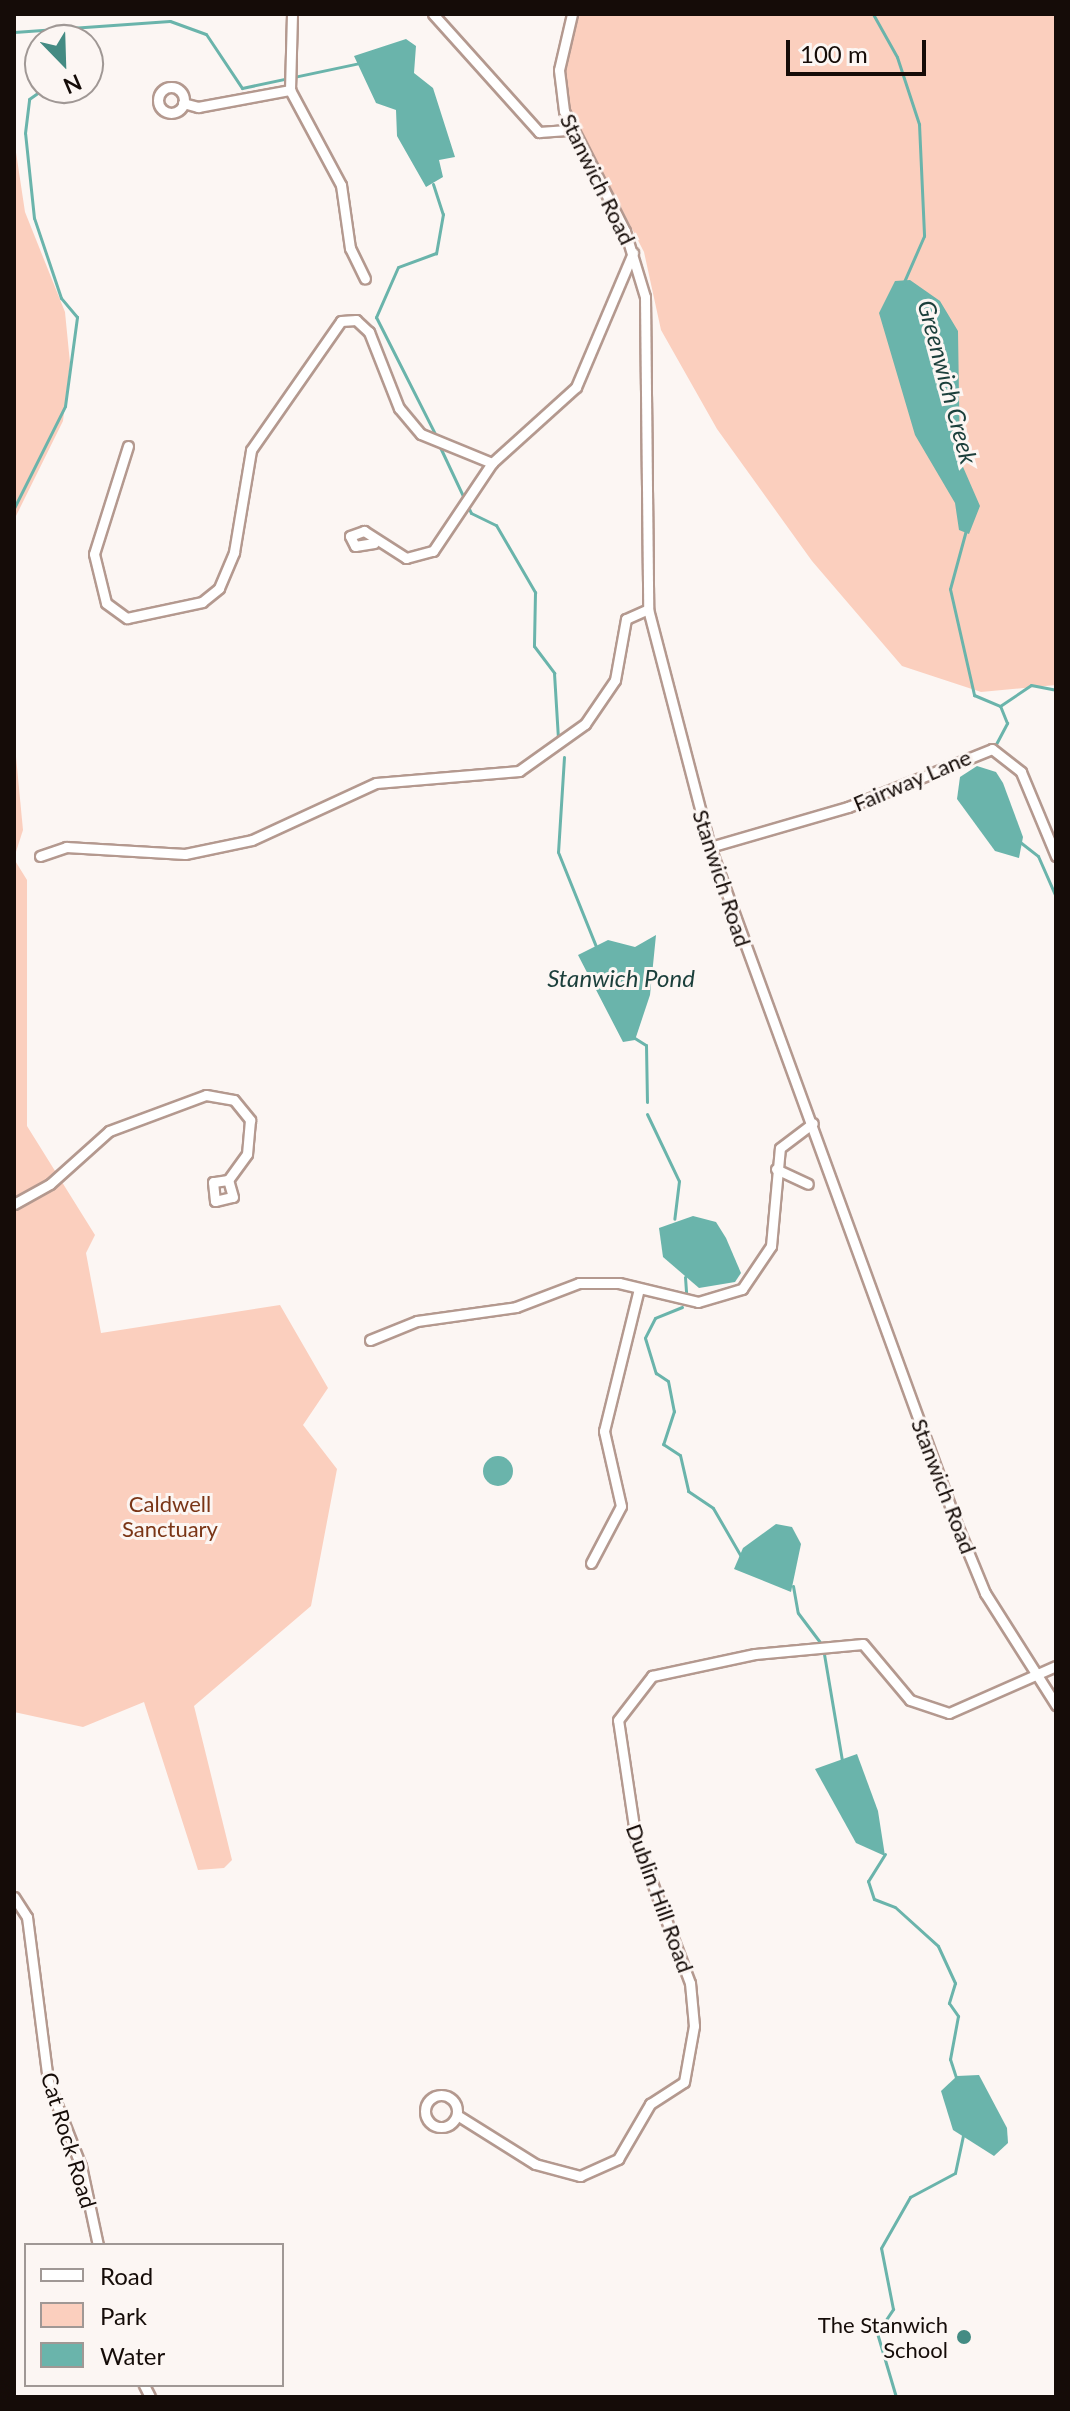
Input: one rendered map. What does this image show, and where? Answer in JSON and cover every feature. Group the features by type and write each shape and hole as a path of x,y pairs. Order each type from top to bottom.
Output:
{"street":[{"path":"292,14 290,90 341,185 350,248 365,279"},
{"path":"433,14 539,132 571,130"},
{"name":"Stanwich Road","path":"572,14 559,75 571,130 633,253 651,355 648,609 710,847 980,1581 1056,1705"},
{"path":"183,103 198,107 290,90"},
{"path":"374,543 421,558 462,509 492,463 576,387 633,253"},
{"path":"128,446 94,554 106,603 127,618 193,605 219,588 234,552 251,450 341,321 356,320 369,332 399,408 421,434 492,463"},
{"path":"40,856 66,847 185,854 252,840 376,783 519,771 553,753 605,700 626,619 648,609"},
{"name":"Fairway Lane","path":"710,847 848,807 992,749 1021,772 1056,856"},
{"path":"14,1204 50,1184 109,1131 206,1095 234,1100 250,1120 252,1143 228,1180"},
{"path":"370,1340 417,1321 516,1307 579,1283 639,1288 698,1302 751,1283 771,1246 776,1169 787,1138 813,1123"},
{"path":"776,1169 808,1184"},
{"path":"591,1563 621,1506 604,1431 639,1288"},
{"name":"Dublin Hill Road","path":"457,2115 535,2164 580,2176 618,2159 650,2104 684,2082 694,2026 690,1983 636,1840 618,1720 652,1676 755,1654 863,1644 910,1700 949,1713 1038,1674"},
{"path":"1038,1674 1056,1666"},
{"name":"Cat Rock Road","path":"14,1897 27,1917 48,2082 81,2166 98,2243"}],"green space":[{"path":"578,14 1056,14 1056,685 981,692 902,666 812,561 717,429 661,330 644,252 567,103 563,76"},
{"path":"14,139 25,212 65,312 70,363 63,421 14,520"},
{"path":"14,736 23,830 14,858"},
{"name":"Caldwell Sanctuary","path":"14,859 27,880 27,1126 95,1235 86,1253 101,1333 280,1305 328,1388 303,1425 337,1469 311,1606 194,1706 232,1860 224,1868 198,1870 144,1702 83,1727 14,1712"}],"water":[{"path":"406,39 416,46 414,73 433,88 455,157 439,160 443,177 426,187 397,136 396,110 376,103 354,56"},
{"path":"910,280 940,301 958,331 960,460 980,506 969,534 959,530 955,503 915,435 879,313 895,281"},
{"path":"977,766 996,772 1003,783 1023,837 1019,858 995,851 957,799 960,777"},
{"name":"Stanwich Pond","path":"656,935 650,995 635,1040 623,1042 578,955 608,940 635,947"},
{"path":"693,1216 716,1222 741,1273 735,1282 699,1288 663,1257 659,1228"},
{"path":"498,1456 509,1460 513,1471 509,1482 498,1486 487,1482 483,1471 487,1460"},
{"path":"776,1524 792,1527 801,1544 791,1592 734,1569 743,1548"},
{"path":"857,1754 878,1811 885,1856 856,1843 815,1769"},
{"path":"979,2075 1007,2128 1008,2143 994,2156 953,2130 941,2091 957,2076"}],"waterway":[{"name":"Greenwich Creek","path":"873,14 897,57 919,124 924,236 903,284"},
{"path":"14,32 170,21 206,34 242,88 360,63"},
{"path":"14,508 65,406 77,317 61,298 34,218 25,133 28,104"},
{"path":"433,184 443,214 436,253 398,267 376,317 437,438"},
{"path":"439,445 471,513 496,525 535,592 534,646 554,673 558,739"},
{"name":"Greenwich Creek","path":"966,530 950,589 974,695 1000,706"},
{"path":"1000,706 1031,685 1056,690"},
{"name":"Greenwich Creek","path":"996,744 1007,723 1000,706"},
{"path":"564,757 558,852 597,949"},
{"name":"Greenwich Creek","path":"1020,842 1038,856 1056,897"},
{"path":"633,1037 646,1045 647,1102"},
{"path":"647,1114 679,1181 674,1219"},
{"path":"685,1277 686,1293"},
{"path":"682,1307 655,1318 645,1338 656,1373 668,1381 674,1411 663,1444 680,1455 688,1491 713,1508 742,1558"},
{"path":"793,1586 798,1613 820,1642"},
{"path":"824,1654 842,1760"},
{"path":"885,1854 868,1881 874,1899 895,1907 938,1946 955,1983 949,2003 958,2016 950,2059 957,2081"},
{"path":"896,2397 877,2333 893,2309 881,2248 910,2197 955,2173 963,2136"}],"place":[{"name":"The Stanwich School","path":"964,2337"}]}
